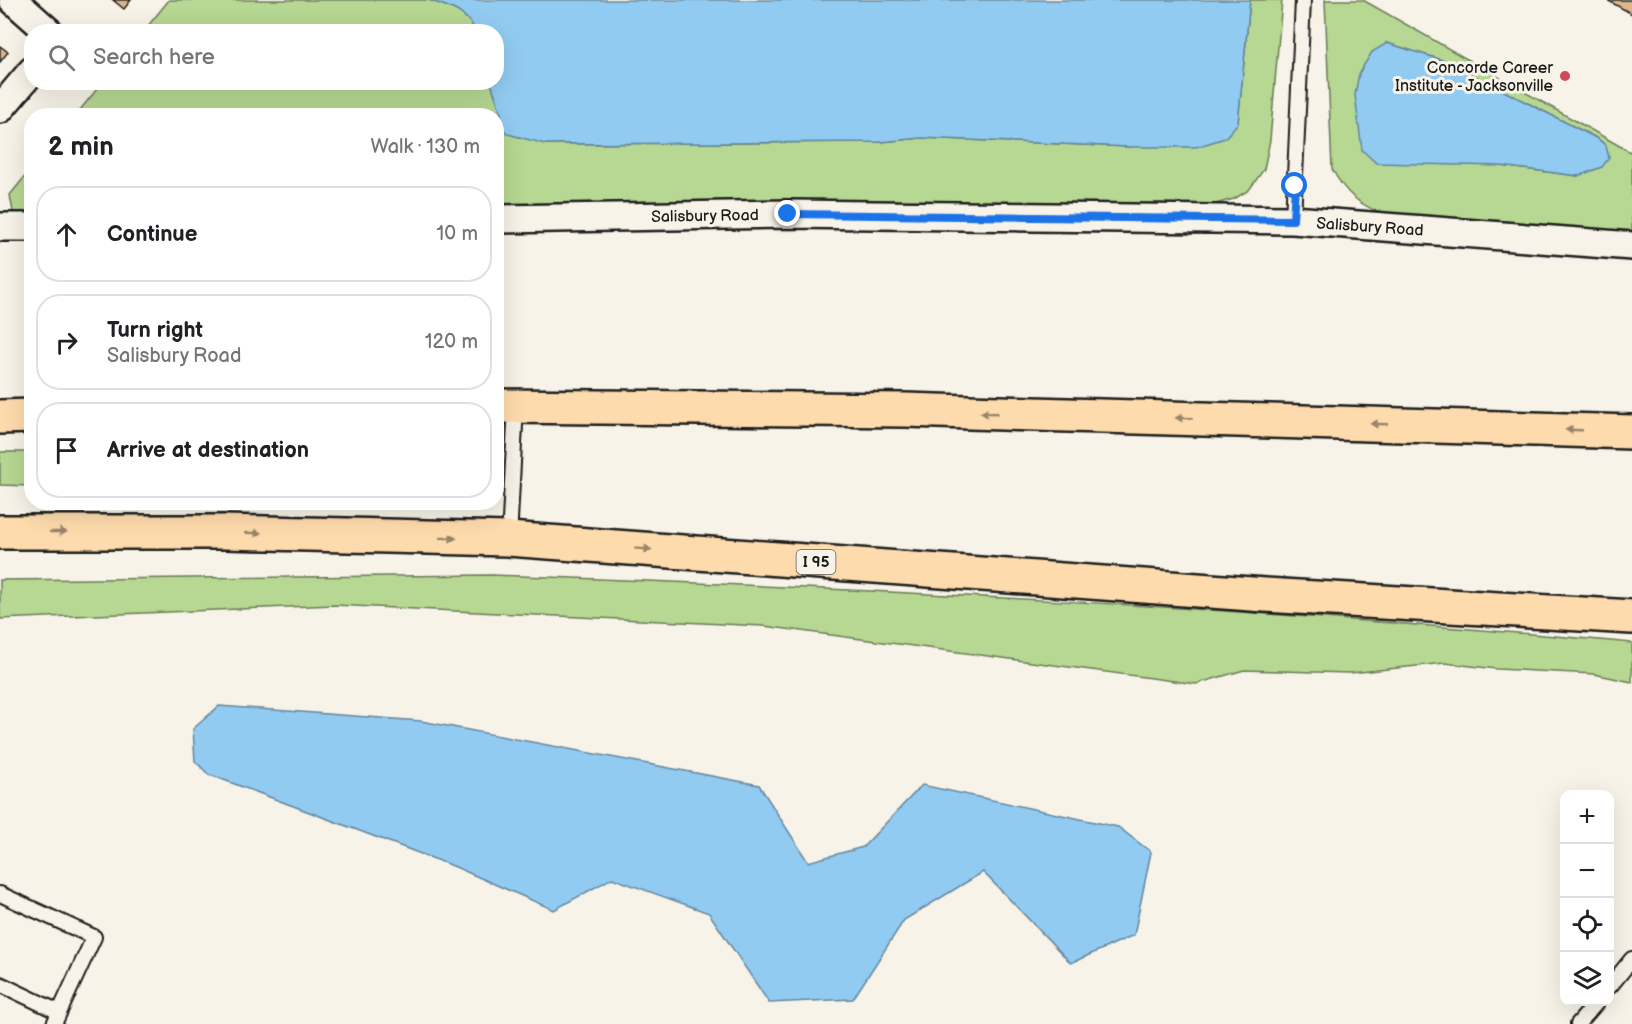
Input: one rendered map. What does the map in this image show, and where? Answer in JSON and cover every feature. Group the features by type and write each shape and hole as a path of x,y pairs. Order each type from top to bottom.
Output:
{"highway":[{"path":"506,406 906,410 1632,432"},
{"path":"0,417 24,416"},
{"name":"I 95","path":"0,532 224,532 508,539 1264,595 1632,617"}],"street":[{"path":"13,0 40,24"},
{"path":"0,109 24,80"},
{"name":"Salisbury Road","path":"504,219 788,214 1293,220 1632,246"},
{"path":"0,227 24,227"}],"lane":[{"path":"1293,220 1303,0"},
{"path":"506,406 508,539"},
{"path":"0,894 94,937 56,1018 0,984"},
{"path":"1614,981 1632,959"},
{"path":"1578,1024 1594,1006"}],"green space":[{"path":"169,0 429,0 450,7 472,24 150,24"},
{"path":"1250,0 1282,0 1270,140 1264,169 1249,190 1234,199 1200,208 928,201 504,207 504,128 545,144 881,142 921,138 1129,147 1238,123"},
{"path":"1325,0 1363,0 1632,153 1632,232 1383,214 1353,197 1332,169","holes":["1387,43 1445,61 1598,139 1606,146 1578,176 1501,166"]},
{"path":"96,90 494,90 499,108 82,108"},
{"path":"24,178 24,216 14,217 10,195"},
{"path":"0,452 24,452 24,486 0,485"},
{"path":"492,575 1062,601 1347,620 1632,643 1632,682 1594,674 1497,669 1445,663 1350,673 1244,670 1196,684 764,626 334,605 0,619 0,580"}],"water":[{"path":"429,0 1250,0 1238,123 1225,138 1196,147 1129,147 921,138 881,142 545,144 508,134 504,130 504,108 499,108 493,90 504,90 504,24 472,24 450,7"},
{"path":"1387,43 1445,61 1598,139 1606,146 1609,158 1602,167 1578,176 1501,166 1376,163 1362,150 1355,95 1359,73 1372,52"},
{"path":"219,706 421,721 759,785 808,862 863,847 922,785 1118,827 1151,852 1134,935 1071,963 983,872 904,920 853,999 769,1003 709,913 612,878 554,910 453,866 208,774 195,761 193,729"}],"building":[{"path":"113,0 131,0 124,9"},
{"path":"1607,0 1632,0 1632,14"},
{"path":"0,46 8,52 0,62"}],"place":[{"name":"Concorde Career Institute - Jacksonville","path":"1565,76"}],"route":[{"path":"788,214 1293,220 1295,186"}]}
